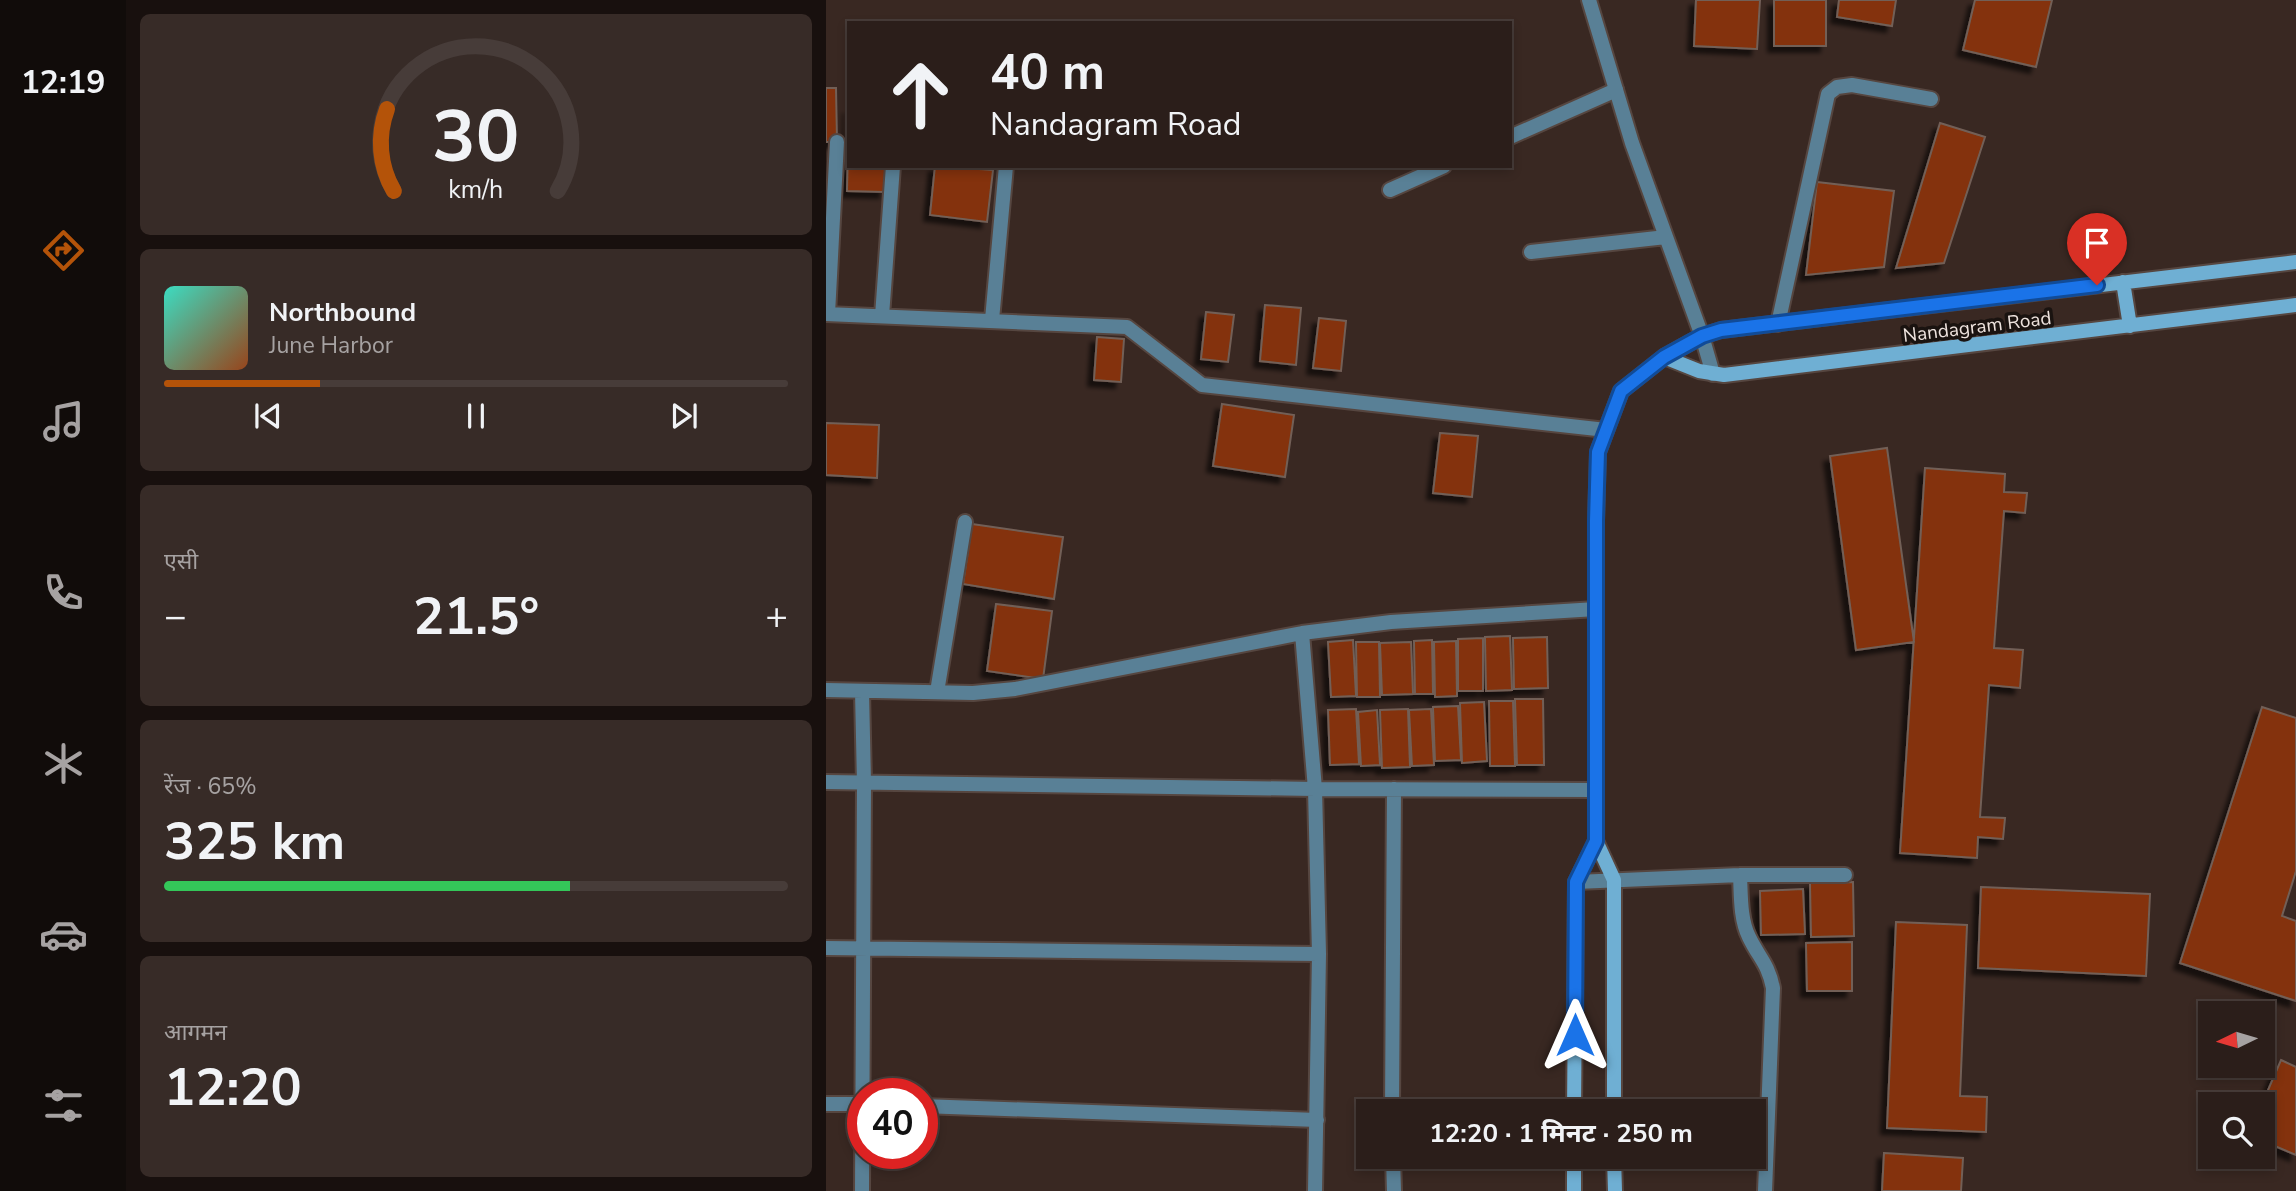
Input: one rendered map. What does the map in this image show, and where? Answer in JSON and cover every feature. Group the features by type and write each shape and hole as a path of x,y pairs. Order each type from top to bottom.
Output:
{"street":[{"path":"1589,0 1632,143 1702,336 1713,374"},
{"path":"1778,324 1828,94 1837,87 1852,85 1931,99"},
{"path":"1512,136 1616,90"},
{"path":"837,142 827,314 1127,327 1202,386 1606,430"},
{"path":"882,316 893,168"},
{"path":"992,320 1006,168"},
{"path":"1390,190 1440,168"},
{"path":"1531,251 1666,237"},
{"name":"Nandagram Road","path":"1596,841 1595,609 1598,452 1621,391 1664,357 1702,336 1721,330 2296,262"},
{"path":"2123,282 2130,326"},
{"name":"Nandagram Road","path":"1664,357 1713,374 1744,373 2296,305"},
{"path":"937,692 965,522"},
{"path":"826,690 973,693 1015,689 1302,633 1391,622 1595,609"},
{"path":"1302,633 1315,789 1319,954 1315,1191"},
{"path":"862,691 862,1078"},
{"path":"826,782 1595,790"},
{"path":"1392,1099 1394,789"},
{"path":"1596,841 1614,880 1614,1099"},
{"path":"1574,1099 1576,882 1596,841"},
{"path":"1576,882 1740,875 1845,874"},
{"path":"1740,875 1746,928 1749,938 1769,969 1773,988 1765,1191"},
{"path":"826,948 1319,954"},
{"path":"826,1104 847,1104"},
{"path":"938,1107 1317,1119"},
{"path":"862,1169 862,1191"},
{"path":"1393,1169 1394,1191"},
{"path":"1574,1169 1574,1191"},
{"path":"1615,1169 1615,1191"}],"building":[{"path":"1696,0 1760,0 1757,49 1694,46"},
{"path":"1774,0 1826,0 1826,46 1774,46"},
{"path":"1839,0 1896,0 1892,26 1837,17"},
{"path":"1975,0 2052,0 2036,67 1963,50"},
{"path":"826,88 836,88 837,142 826,142"},
{"path":"1940,123 1985,137 1944,263 1896,268"},
{"path":"848,168 885,168 885,192 847,191"},
{"path":"935,168 993,170 987,222 930,215"},
{"path":"1817,182 1894,191 1884,267 1806,275"},
{"path":"1265,305 1301,308 1296,365 1260,361"},
{"path":"1206,312 1234,315 1228,362 1201,359"},
{"path":"1319,318 1346,321 1341,371 1313,368"},
{"path":"1097,337 1124,339 1121,382 1094,380"},
{"path":"1222,404 1294,415 1285,477 1213,466"},
{"path":"826,423 879,425 877,478 826,475"},
{"path":"1440,433 1478,436 1472,497 1433,493"},
{"path":"1887,448 1914,642 1856,650 1830,456"},
{"path":"1925,468 2005,474 2004,492 2027,493 2025,513 2004,511 1994,648 2023,650 2020,688 1989,685 1980,817 2005,818 2003,839 1978,837 1977,858 1900,853"},
{"path":"972,524 1063,537 1054,599 963,584"},
{"path":"996,604 1052,611 1043,679 987,671"},
{"path":"1510,636 1512,690 1486,691 1485,637"},
{"path":"1547,637 1548,688 1514,689 1513,638"},
{"path":"1483,638 1483,691 1458,691 1458,639"},
{"path":"1353,640 1356,696 1331,697 1328,642"},
{"path":"1432,640 1433,694 1415,694 1414,641"},
{"path":"1456,641 1457,696 1435,697 1434,642"},
{"path":"1356,642 1379,642 1380,697 1357,697"},
{"path":"1411,642 1413,694 1382,695 1380,643"},
{"path":"1515,699 1543,699 1544,765 1517,765"},
{"path":"1489,701 1513,701 1515,766 1490,766"},
{"path":"1484,702 1487,761 1462,763 1460,703"},
{"path":"1458,706 1461,760 1435,761 1433,707"},
{"path":"2262,707 2296,718 2296,871 2282,916 2296,921 2296,1001 2180,963"},
{"path":"1356,709 1359,764 1330,765 1328,710"},
{"path":"1408,709 1410,767 1382,768 1380,710"},
{"path":"1431,709 1434,765 1412,766 1409,710"},
{"path":"1377,710 1380,765 1361,766 1358,712"},
{"path":"1853,882 1854,936 1811,937 1810,883"},
{"path":"1981,887 2150,894 2146,976 1978,968"},
{"path":"1803,889 1805,934 1761,935 1760,891"},
{"path":"1896,922 1967,925 1960,1096 1987,1097 1986,1132 1887,1128"},
{"path":"1852,942 1852,991 1807,991 1806,943"},
{"path":"2281,1060 2296,1067 2296,1155 2275,1146 2275,1092 2267,1092"},
{"path":"1884,1153 1963,1158 1961,1191 1882,1191"}],"route":[{"path":"1575,1035 1576,882 1596,841 1598,452 1621,391 1664,357 1702,336 1721,330 2097,285"}]}
